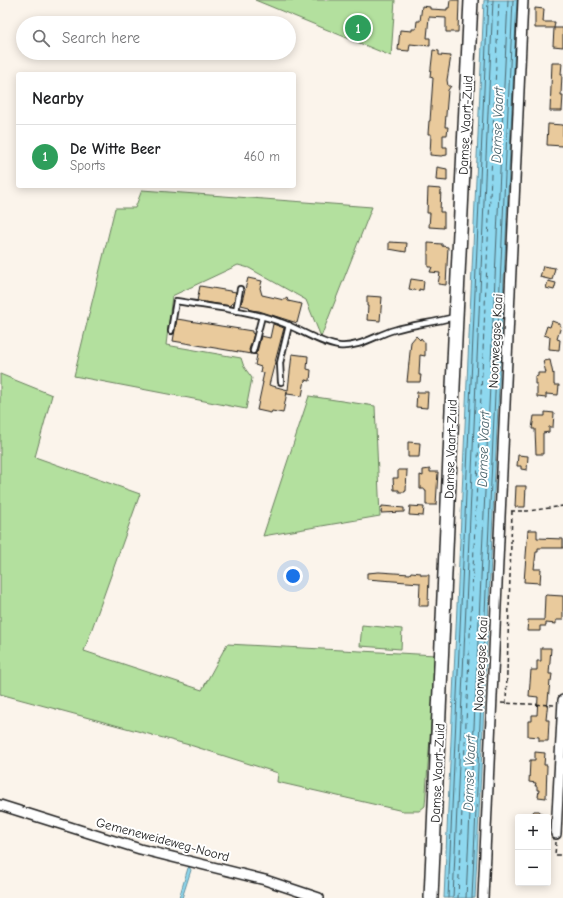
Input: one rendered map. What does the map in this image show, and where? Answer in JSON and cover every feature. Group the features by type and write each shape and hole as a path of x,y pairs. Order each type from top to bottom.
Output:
{"street":[{"name":"Damse Vaart-Zuid","path":"431,898 456,317 472,0"},
{"name":"Noorweegse Kaai","path":"482,898 523,0"},
{"path":"556,834 563,700"},
{"name":"Gemeneweideweg-Noord","path":"0,805 140,849 264,880 319,898"}],"lane":[{"path":"236,311 240,289"},
{"path":"171,330 176,301 262,316 289,325 338,346 358,344 393,330 434,323 456,317"},
{"path":"253,351 262,316"},
{"path":"281,382 280,363 289,325"}],"path":[{"path":"563,506 528,511 512,510 506,704 563,705"},
{"path":"556,834 555,855 563,856"}],"green space":[{"path":"255,0 395,0 391,56 296,16"},
{"path":"142,190 372,207 321,337 306,300 249,268 238,265 172,296 166,345 241,358 244,367 252,378 246,409 74,376 115,208 135,208"},
{"path":"0,374 52,395 35,457 140,494 84,651 202,690 227,644 436,655 425,806 419,811 403,811 277,782 278,773 193,746 0,694"},
{"path":"309,396 375,406 380,516 263,536"},
{"path":"362,625 402,629 401,649 360,646"}],"water":[{"name":"Damse Vaart","path":"484,0 517,0 475,898 444,898"},
{"path":"189,867 191,870 182,898 179,898 188,868"}],"building":[{"path":"450,0 459,0 458,32 446,32 446,18 429,17 427,38 430,38 430,46 410,44 409,51 398,50 400,30 412,31 412,29 416,29 417,21 420,21 422,6 430,7 430,9 447,10 447,8 449,8"},
{"path":"535,8 544,9 543,22 555,22 554,28 535,28"},
{"path":"554,28 563,28 563,47 553,46"},
{"path":"433,50 439,51 439,55 451,56 447,80 448,86 451,86 448,90 445,127 448,127 447,135 443,135 443,147 447,147 447,155 441,156 430,155 431,134 428,134 433,78 430,77"},
{"path":"552,63 562,63 562,111 550,111"},
{"path":"548,124 563,125 563,146 547,145"},
{"path":"437,167 447,169 447,181 436,180"},
{"path":"428,188 441,189 440,212 444,212 444,228 429,227 430,213 427,213"},
{"path":"389,242 407,243 406,252 389,249"},
{"path":"428,243 442,244 442,246 448,247 446,285 438,284 440,273 430,272 432,267 428,267"},
{"path":"543,266 555,268 552,280 540,277"},
{"path":"248,278 262,281 260,288 262,295 284,300 287,298 288,301 302,304 297,323 259,311 250,310 249,307 241,305"},
{"path":"411,279 424,281 423,290 419,289 419,291 409,289"},
{"path":"548,281 556,283 554,290 546,288"},
{"path":"200,286 236,292 234,304 232,303 231,306 197,301"},
{"path":"367,296 382,297 380,321 367,320"},
{"path":"177,319 252,331 254,334 249,350 251,354 173,341"},
{"path":"552,321 560,324 561,326 557,339 560,340 559,350 549,349 550,337 544,335 547,326 550,327"},
{"path":"273,324 284,328 269,385 288,390 292,354 308,356 307,369 311,370 310,381 305,380 302,396 287,394 287,392 283,413 272,411 271,413 257,410 264,373 260,372 261,367 255,365 257,355 254,354 257,352 261,336 270,338"},
{"path":"416,336 420,340 421,338 425,343 425,356 420,355 420,382 407,382 411,342"},
{"path":"550,360 553,374 554,373 554,385 559,385 558,395 546,394 546,398 537,397 537,384 535,384 535,377 538,376 538,373 546,373 543,361"},
{"path":"417,392 428,392 427,408 416,407"},
{"path":"545,412 554,413 553,427 549,427 549,432 543,433 543,454 536,454 535,429 532,429 534,416 545,416"},
{"path":"408,442 420,443 419,457 408,457"},
{"path":"518,455 528,456 527,470 521,469 521,466 517,466"},
{"path":"430,469 430,472 438,472 436,505 426,505 426,491 425,489 420,489 420,475 423,476 423,470"},
{"path":"398,470 407,470 405,492 394,490 393,478 398,478"},
{"path":"516,486 526,486 525,507 515,507"},
{"path":"382,506 404,508 404,512 381,513"},
{"path":"410,506 424,507 423,516 409,515"},
{"path":"528,530 537,530 537,538 563,539 563,548 538,548 538,552 536,552 534,569 541,569 540,583 524,582"},
{"path":"379,572 410,574 411,572 421,573 421,575 429,575 428,606 419,606 420,583 367,579 367,573"},
{"path":"546,595 563,596 563,620 556,620 556,624 546,623 546,626 540,626 540,631 527,631 528,620 544,620"},
{"path":"541,648 551,648 549,674 552,674 546,720 549,720 548,741 539,741 539,737 528,736 528,721 532,721 532,715 537,715 538,697 529,696 531,670 537,670 537,661 541,661"},
{"path":"535,752 545,753 544,765 547,765 546,798 538,797 539,790 537,790 537,786 535,786 536,783 529,782 530,760 535,760"},
{"path":"534,811 539,811 542,814 531,814"}],"ferry route":[{"path":"458,898 499,0"}],"place":[{"name":"De Witte Beer","path":"358,28"}]}
